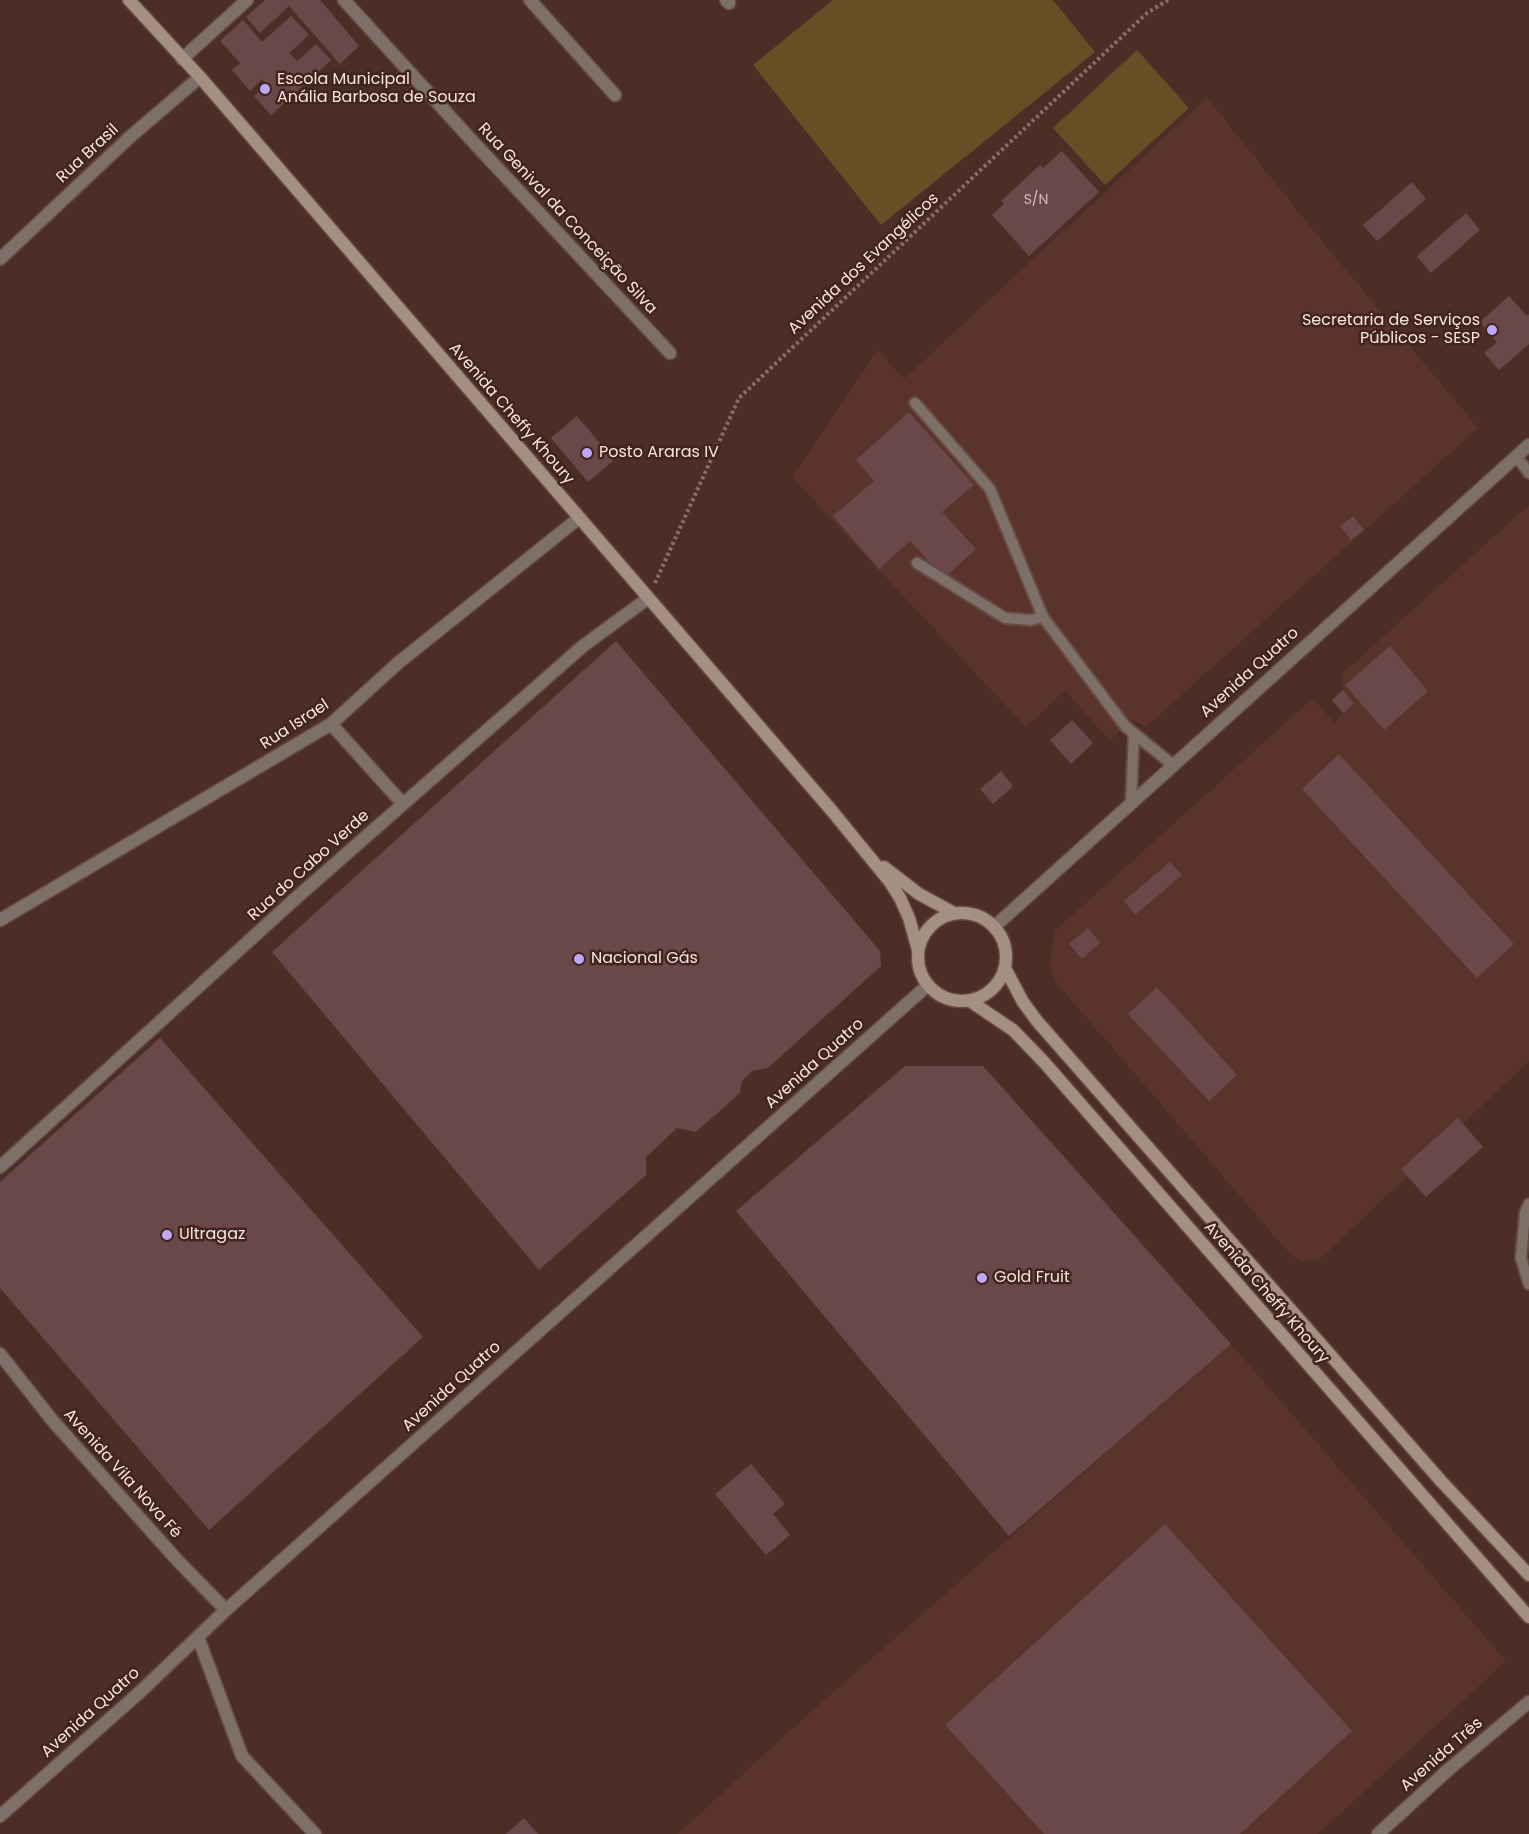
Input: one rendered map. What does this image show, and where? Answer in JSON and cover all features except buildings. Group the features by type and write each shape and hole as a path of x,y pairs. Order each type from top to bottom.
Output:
{"main road":[{"name":"Avenida Cheffy Khoury","path":"129,0 200,77 865,851"},
{"path":"865,851 919,894 954,914"},
{"path":"865,851 900,898 909,918 918,950 921,974 928,985 940,995 955,1001 970,1000 992,989 1000,980 1005,968 1006,953 1002,939 994,927 982,918 969,913 940,918 922,938 918,950"},
{"name":"Avenida Cheffy Khoury","path":"1005,968 1030,1011 1067,1055 1442,1481 1529,1575"},
{"name":"Avenida Cheffy Khoury","path":"970,1000 1007,1025 1043,1061 1529,1617"}],"street":[{"path":"182,59 247,0"},
{"name":"Rua Genival da Conceição Silva","path":"344,0 476,146 670,353"},
{"path":"530,0 615,95"},
{"name":"Rua Brasil","path":"0,259 131,136 200,77"},
{"name":"Avenida Quatro","path":"994,927 1529,444"},
{"name":"Rua Israel","path":"0,920 331,724 398,663 579,518"},
{"name":"Rua do Cabo Verde","path":"0,1167 403,804 584,646 647,599"},
{"path":"331,724 403,804"},
{"name":"Avenida Quatro","path":"0,1816 140,1692 226,1610 928,985"},
{"name":"Avenida Vila Nova Fé","path":"0,1354 52,1420 178,1561 226,1610"},
{"path":"198,1637 242,1755 315,1834"},
{"name":"Avenida Três","path":"1378,1834 1448,1770 1529,1702"}],"lane":[{"path":"915,404 990,489 1042,617 1125,726 1173,765"},
{"path":"1516,456 1529,473"},
{"path":"917,562 1005,618 1031,620 1042,617"},
{"path":"1131,802 1134,733"},
{"path":"1529,1204 1525,1214 1521,1258 1529,1284"}],"path":[{"name":"Avenida dos Evangélicos","path":"647,599 739,398 1147,14 1168,0"}],"shaded area":[{"path":"833,0 1053,0 1095,52 881,225 753,65"},
{"path":"1137,50 1189,108 1105,185 1053,128"},
{"path":"1207,98 1325,245 1478,428 1146,727 1131,719 1110,741 1065,690 1026,727 792,477 878,350 904,379"},
{"path":"1529,505 1529,1061 1320,1259 1301,1261 1290,1254 1055,981 1050,963 1055,931 1313,698 1334,723 1344,714 1343,673"},
{"path":"1231,1344 1506,1661 1318,1834 678,1834 805,1717"}],"place":[{"name":"Escola Municipal Anália Barbosa de Souza","path":"265,89"},
{"name":"Secretaria de Serviços Públicos - SESP","path":"1492,330"},
{"name":"Posto Araras IV","path":"587,453"},
{"name":"Nacional Gás","path":"579,959"},
{"name":"Ultragaz","path":"167,1235"},
{"name":"Gold Fruit","path":"982,1278"}]}
